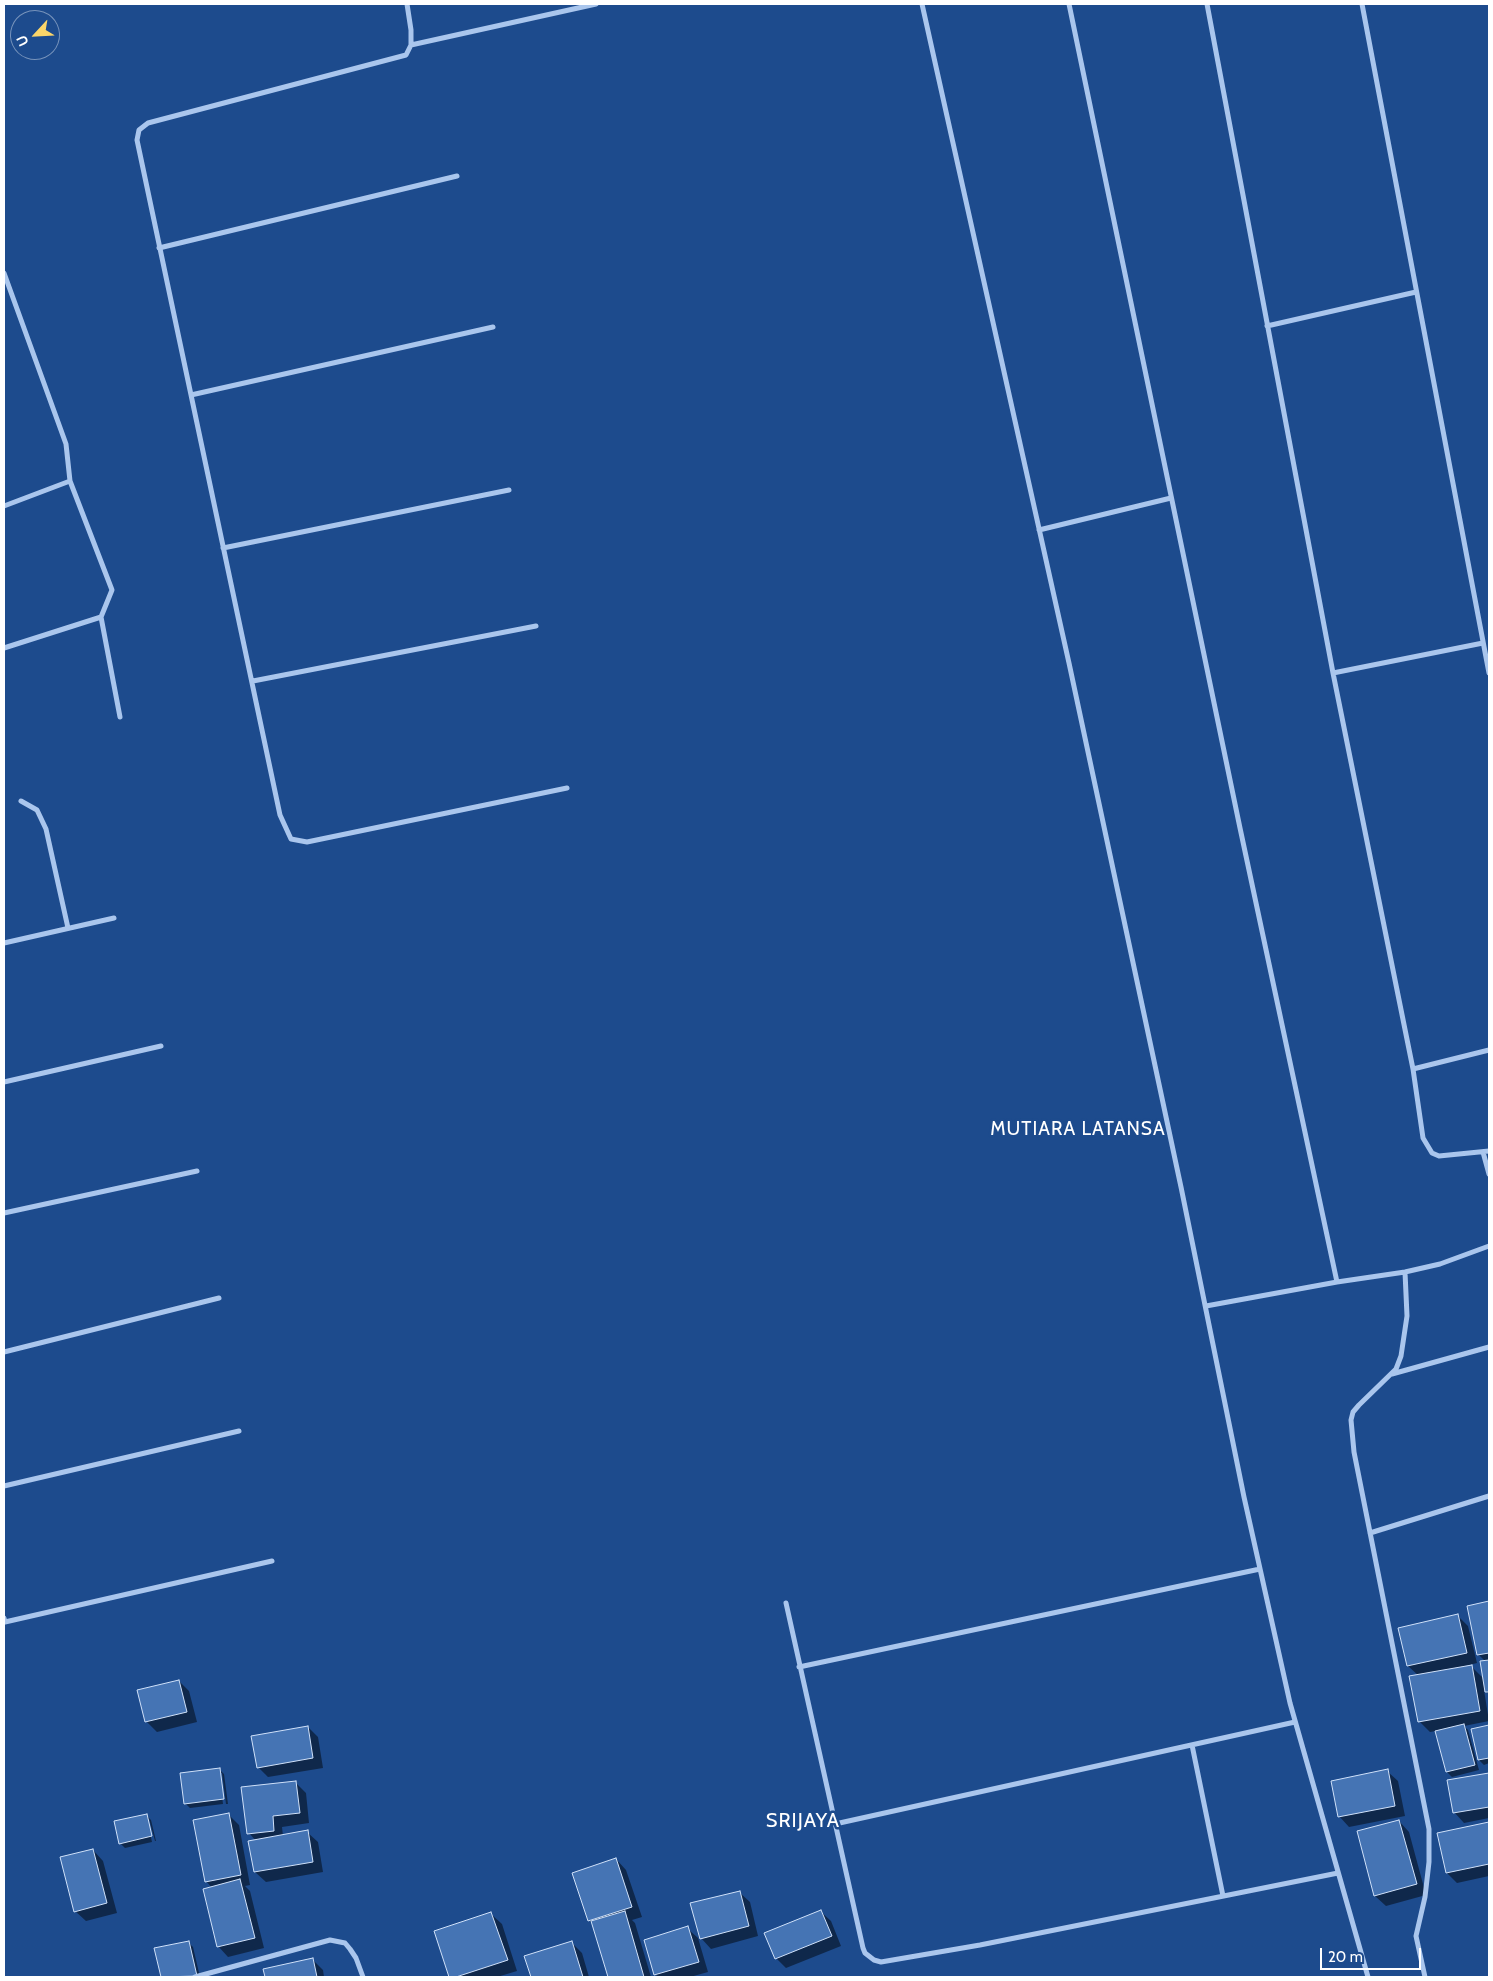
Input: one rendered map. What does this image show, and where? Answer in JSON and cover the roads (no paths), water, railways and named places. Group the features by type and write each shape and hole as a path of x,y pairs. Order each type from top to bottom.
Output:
{"street":[{"path":"407,4 411,45 406,55 148,123 139,130 136,140 253,681 280,815 291,839 307,842 567,788"},
{"path":"411,45 596,4"},
{"path":"922,4 1073,682 1260,1569 1296,1722 1368,1977"},
{"path":"1069,4 1242,837 1337,1282"},
{"path":"1207,4 1333,673 1413,1069 1423,1138 1432,1153 1439,1156 1486,1152 1489,1174"},
{"path":"1362,4 1489,673"},
{"path":"159,248 457,176"},
{"path":"4,273 66,444 70,481 112,590 101,617 120,716"},
{"path":"1267,326 1416,292"},
{"path":"190,395 494,327"},
{"path":"4,506 70,481"},
{"path":"223,548 509,490"},
{"path":"1039,530 1172,498"},
{"path":"4,648 101,617"},
{"path":"253,681 536,626"},
{"path":"1333,673 1483,643"},
{"path":"22,801 37,810 46,828 68,928"},
{"path":"4,943 114,918"},
{"path":"4,1082 161,1046"},
{"path":"1413,1069 1489,1050"},
{"path":"4,1213 197,1170"},
{"path":"1206,1306 1337,1282 1405,1272 1440,1264 1489,1246"},
{"path":"1405,1272 1407,1316 1403,1343 1396,1369 1359,1405 1353,1412 1352,1420 1354,1452 1429,1829 1429,1862 1416,1936 1425,1977"},
{"path":"4,1352 220,1298"},
{"path":"1391,1374 1489,1347"},
{"path":"4,1486 239,1431"},
{"path":"1370,1533 1489,1496"},
{"path":"4,1618 5,1622 272,1561"},
{"path":"800,1667 1260,1569"},
{"path":"786,1603 863,1948 869,1957 881,1962 980,1945 1338,1873"},
{"path":"834,1824 1296,1722"},
{"path":"1192,1745 1223,1896"},
{"path":"195,1977 330,1940 345,1943 356,1958 363,1977"}],"district":[{"name":"MUTIARA LATANSA","path":"1078,1129"},
{"name":"SRIJAYA","path":"803,1821"}]}
